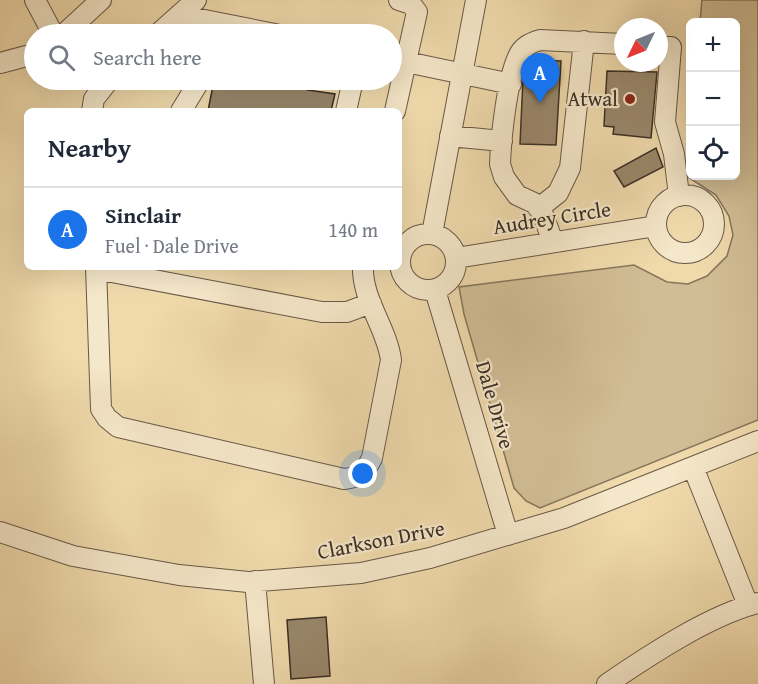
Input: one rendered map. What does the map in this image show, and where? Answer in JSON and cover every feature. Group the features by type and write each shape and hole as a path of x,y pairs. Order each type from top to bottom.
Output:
{"street":[{"path":"36,0 48,24"},
{"path":"75,24 101,0"},
{"path":"169,24 196,0"},
{"path":"399,0 411,4 417,12 402,52"},
{"path":"432,234 476,0"},
{"path":"179,15 201,24"},
{"path":"553,242 539,208 517,195 504,177 500,164 511,84 519,55 529,43 540,40 614,43"},
{"path":"539,208 558,193 570,168 584,41"},
{"path":"668,47 671,47 665,122 674,154 680,196"},
{"path":"0,63 24,57"},
{"path":"402,61 511,84"},
{"path":"92,108 93,99 98,90"},
{"path":"183,108 194,90"},
{"path":"347,108 351,90"},
{"path":"395,108 397,90"},
{"path":"450,136 502,141"},
{"path":"680,196 699,199 712,213 712,233 708,242 691,252 672,250 664,244 656,226 660,210 665,203 680,196"},
{"name":"Audrey Circle","path":"456,258 656,226"},
{"path":"401,270 409,283 426,291 435,290 443,286 454,274 456,258 448,242 432,234 414,237 407,242 402,252"},
{"path":"96,270 101,409 118,428 344,479 357,478 365,472 372,458 391,360 389,345 363,280 363,270"},
{"path":"118,270 150,273 322,312 347,312 371,303"},
{"name":"Dale Drive","path":"435,290 508,535"},
{"name":"Clarkson Drive","path":"0,532 73,556 178,575 255,581 361,573 430,558 564,518 758,441"},
{"path":"607,684 711,622 753,604 693,467"},
{"path":"255,581 264,684"}],"shaded area":[{"path":"702,0 758,0 758,420 540,508 526,501 514,488 464,314 459,287 634,265 667,282 688,284 707,276 727,256 733,235 729,216 716,195 693,180 740,180 740,18 700,18"}],"building":[{"path":"530,60 561,61 556,145 520,144 523,79"},
{"name":"Atwal","path":"607,71 657,72 651,138 613,134 614,127 604,126"},
{"path":"212,90 307,90 335,94 332,108 209,108"},
{"path":"656,148 663,167 624,187 614,171"},
{"path":"326,617 330,676 291,679 287,620"}],"place":[{"name":"Atwal","path":"630,99"},
{"name":"Sinclair","path":"540,103"}]}
